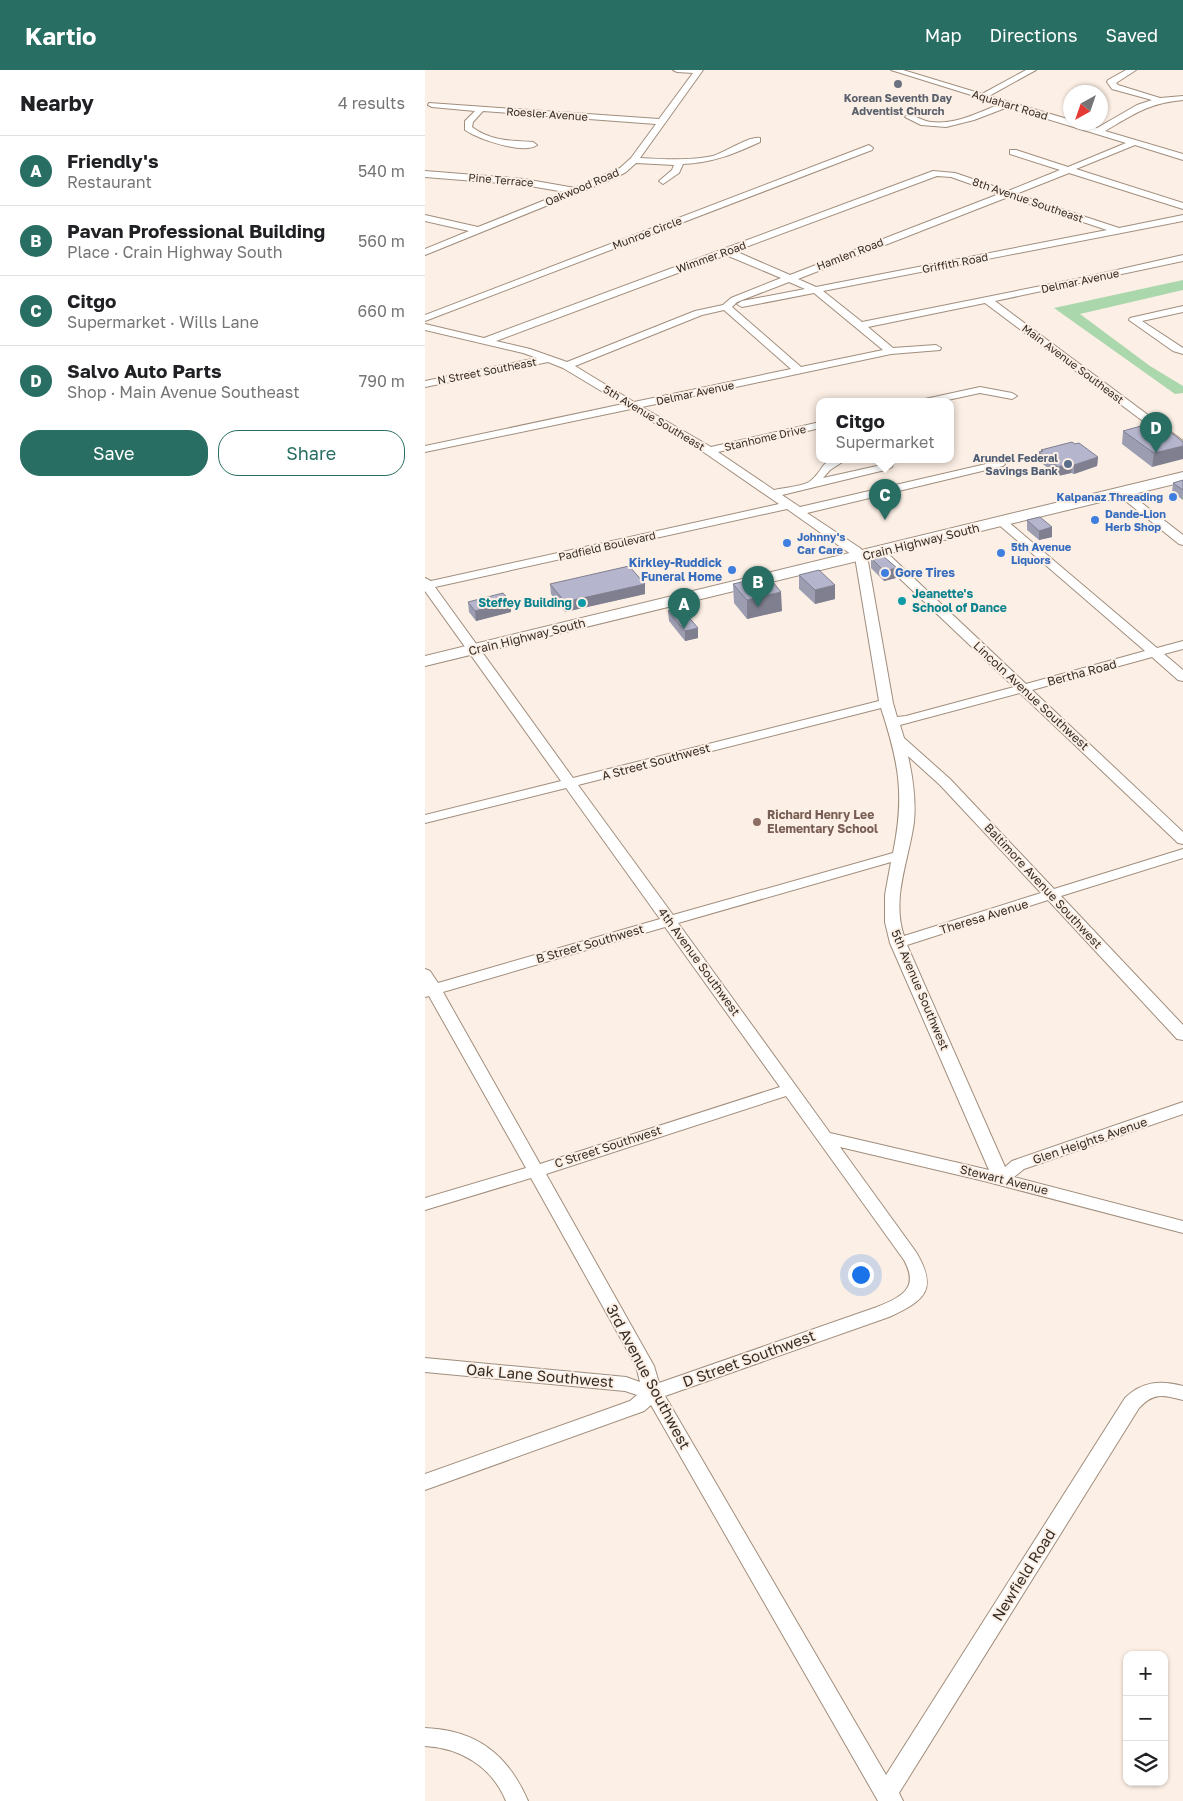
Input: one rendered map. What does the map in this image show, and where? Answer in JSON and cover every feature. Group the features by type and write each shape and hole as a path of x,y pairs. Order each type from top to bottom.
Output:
{"main road":[{"name":"Crain Highway South","path":"425,661 1002,522 1183,476"}],"street":[{"path":"677,70 698,71"},
{"name":"Aquahart Road","path":"895,70 1183,158"},
{"path":"983,96 1032,70"},
{"path":"1132,70 1111,82 1115,87 1160,100"},
{"name":"Oakwood Road","path":"425,252 623,170 634,160 698,71"},
{"path":"1098,131 1140,107 1160,100 1183,98"},
{"path":"909,117 919,123 931,126 950,125 1008,104"},
{"name":"Roesler Avenue","path":"432,105 662,122"},
{"path":"481,109 469,121 468,128 475,134 499,142 533,145"},
{"path":"634,160 679,163 705,160 724,155 757,140"},
{"name":"Hamlen Road","path":"567,366 699,313 726,307 734,300 1135,142"},
{"path":"1167,152 1180,146"},
{"name":"Munroe Circle","path":"425,318 869,148"},
{"path":"1013,152 1183,206"},
{"path":"663,181 676,170 679,163"},
{"name":"8th Avenue Southeast","path":"936,173 952,175 1119,231"},
{"name":"Wimmer Road","path":"486,341 936,173"},
{"name":"Pine Terrace","path":"425,174 524,182 576,191"},
{"path":"425,218 479,230"},
{"name":"Griffith Road","path":"726,307 1183,218"},
{"path":"726,252 816,290 891,351"},
{"name":"Delmar Avenue","path":"859,326 1183,258"},
{"name":"Main Avenue Southeast","path":"987,300 1183,446"},
{"path":"726,307 801,371"},
{"path":"1183,309 1134,320 1177,349 1183,351"},
{"name":"5th Avenue Southeast","path":"425,327 486,341 550,359 567,366 709,451 856,550 861,556"},
{"name":"Delmar Avenue","path":"425,449 891,351 936,348"},
{"name":"N Street Southeast","path":"425,384 550,359"},
{"path":"943,398 980,390 1012,396"},
{"name":"Stanhome Drive","path":"709,451 816,426"},
{"path":"812,485 826,468 834,463"},
{"path":"773,494 881,468 888,465 888,463"},
{"name":"Padfield Boulevard","path":"426,584 999,464"},
{"path":"1121,492 1183,541"},
{"path":"1002,522 1183,677"},
{"name":"Lincoln Avenue Southwest","path":"879,552 1183,840"},
{"name":"5th Avenue Southwest","path":"861,556 886,703 893,721 905,770 908,807 901,856 891,904 892,922 898,943 994,1159 1000,1180"},
{"name":"4th Avenue Southwest","path":"426,584 913,1260 920,1276"},
{"name":"Bertha Road","path":"893,721 907,720 1183,645"},
{"name":"A Street Southwest","path":"425,819 886,703"},
{"name":"Baltimore Avenue Southwest","path":"898,740 945,782 1183,1035"},
{"name":"Theresa Avenue","path":"898,943 1183,853"},
{"name":"B Street Southwest","path":"429,991 880,860 901,856"},
{"name":"3rd Avenue Southwest","path":"425,974 429,991 536,1171 645,1366 653,1393 873,1774 889,1798"},
{"name":"C Street Southwest","path":"425,1204 536,1171 790,1089"},
{"name":"Glen Heights Avenue","path":"1000,1180 1019,1166 1183,1108"},
{"name":"Stewart Avenue","path":"824,1137 1183,1227"},
{"name":"D Street Southwest","path":"425,1482 637,1406 653,1393 891,1309 913,1296 920,1282 920,1276"},
{"name":"Oak Lane Southwest","path":"425,1365 626,1384 653,1393"},
{"name":"Newfield Road","path":"889,1798 1132,1403 1147,1390 1171,1389 1183,1393"},
{"path":"425,1737 437,1737 463,1743 484,1755 502,1776 517,1801"}],"green space":[{"path":"1183,280 1183,290 1080,314 1150,366 1183,386 1183,393 1175,394 1054,308"}],"building":[{"path":"1141,426 1154,435 1169,431 1183,442 1183,446 1154,453 1123,431"},
{"path":"1072,442 1075,444 1079,443 1098,457 1074,465 1072,463 1058,467 1039,452 1043,451 1041,450"},
{"path":"1183,480 1183,490 1173,483"},
{"path":"1040,517 1052,527 1039,531 1027,520"},
{"path":"883,556 897,568 884,571 871,558"},
{"path":"629,566 645,584 565,602 550,584"},
{"path":"819,570 835,585 815,590 799,575"},
{"path":"768,576 781,592 747,600 733,584"},
{"path":"503,593 511,602 475,611 468,602"},
{"path":"681,608 698,628 685,631 668,611"}],"place":[{"name":"Korean Seventh Day Adventist Church","path":"898,84"},
{"name":"Salvo Auto Parts","path":"1156,453"},
{"name":"Arundel Federal Savings Bank","path":"1068,464"},
{"name":"Kalpanaz Threading","path":"1173,497"},
{"name":"Citgo","path":"885,520"},
{"name":"Dande-Lion Herb Shop","path":"1095,520"},
{"name":"Johnny's Car Care","path":"787,543"},
{"name":"5th Avenue Liquors","path":"1001,553"},
{"name":"Kirkley-Ruddick Funeral Home","path":"732,570"},
{"name":"Gore Tires","path":"885,573"},
{"name":"Jeanette's School of Dance","path":"902,601"},
{"name":"Steffey Building","path":"582,603"},
{"name":"Pavan Professional Building","path":"758,607"},
{"name":"Friendly's","path":"684,629"},
{"name":"Richard Henry Lee Elementary School","path":"757,822"}]}
